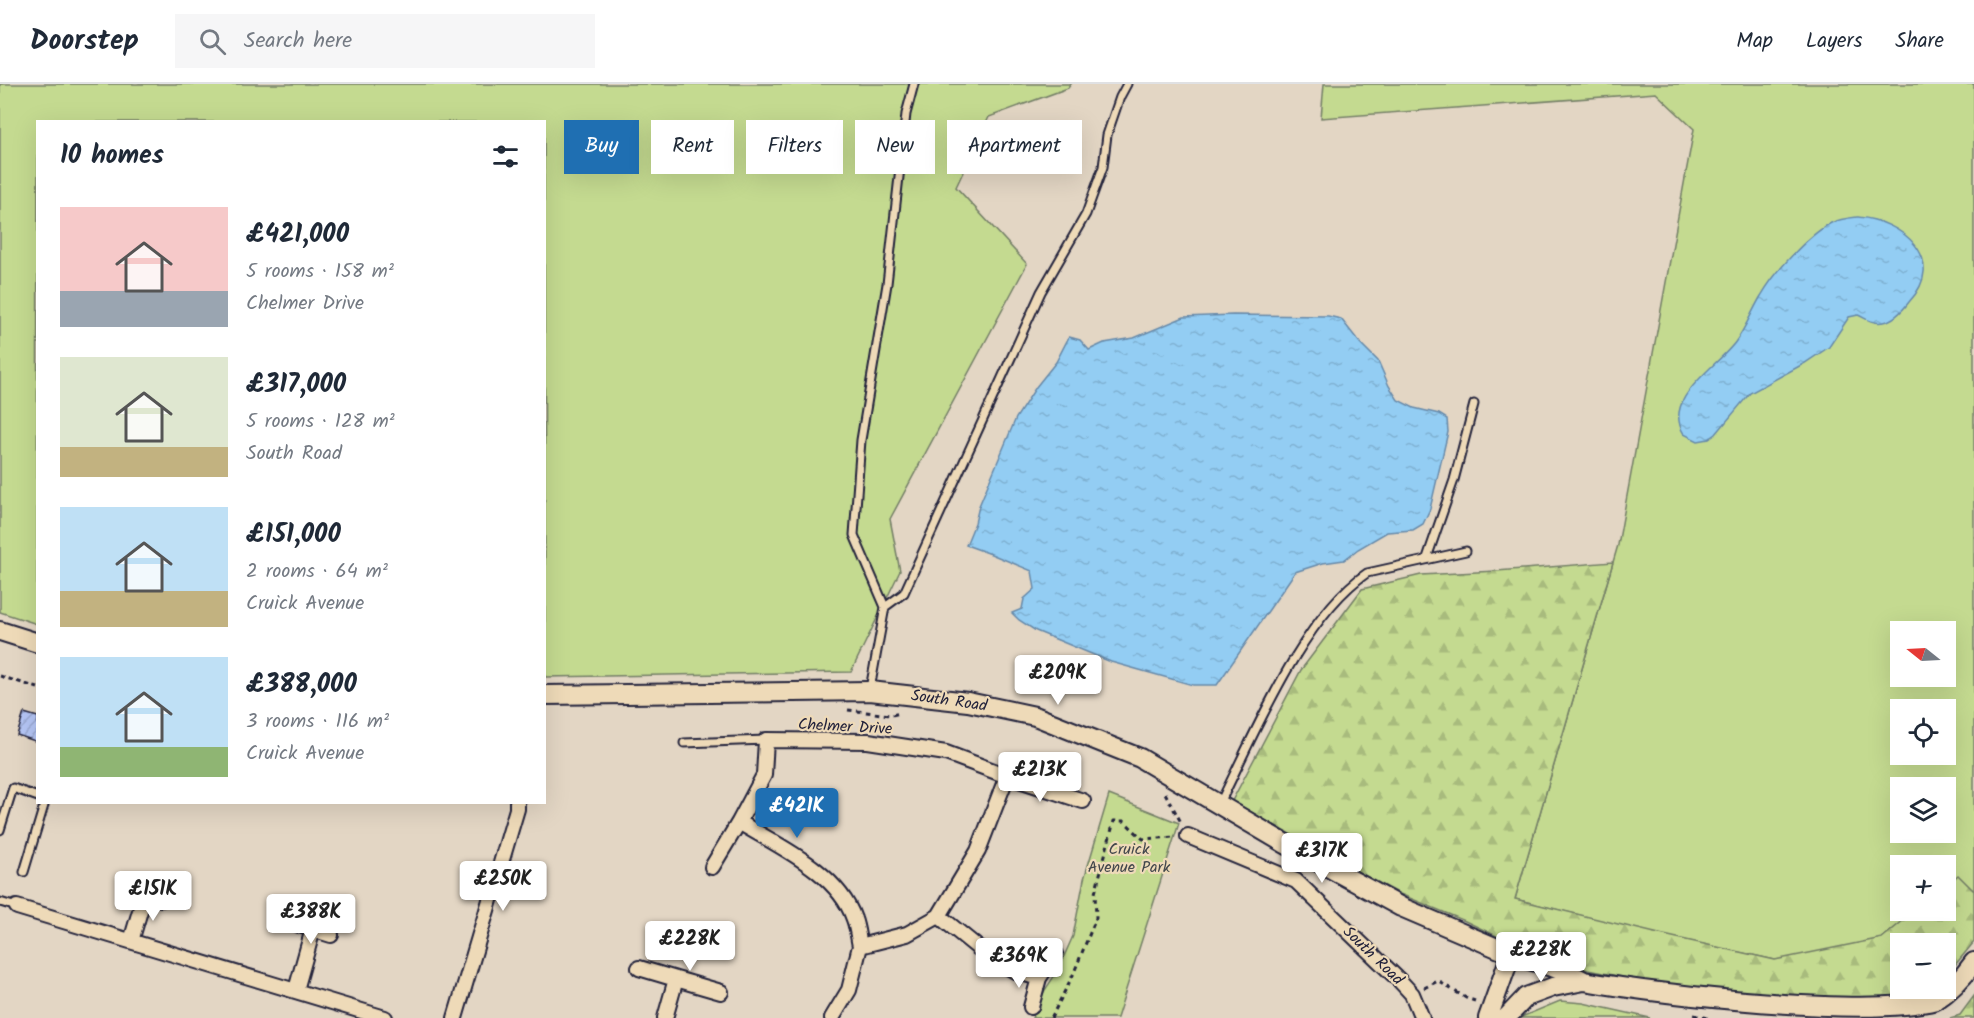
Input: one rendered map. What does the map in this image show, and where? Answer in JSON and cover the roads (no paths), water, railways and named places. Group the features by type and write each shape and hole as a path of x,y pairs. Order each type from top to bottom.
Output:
{"main road":[{"path":"0,631 36,642"},
{"name":"South Road","path":"546,696 870,692 968,702 1035,716 1140,758 1284,843 1401,907 1511,954 1567,972 1584,981"},
{"path":"1495,1014 1511,954"},
{"path":"1495,1014 1526,997 1553,987 1584,981 1730,1007 1827,1017 1890,1015 1935,1001 1952,987 1974,962"}],"street":[{"name":"Chelmer Drive","path":"765,740 868,741 946,753 1083,801"},
{"path":"712,867 764,775 765,740"},
{"path":"860,946 907,934 939,916 978,851 1007,776"},
{"path":"455,1018 517,804"},
{"path":"739,822 822,873 840,893 854,917 860,946 849,990 832,1018"},
{"name":"South Road","path":"1188,836 1296,881 1412,994 1422,1018"},
{"path":"127,889 162,899"},
{"path":"131,941 145,894"},
{"path":"17,907 385,1018"},
{"path":"939,916 987,955 1015,971 1039,978"},
{"path":"299,925 331,935"},
{"path":"296,990 313,929"},
{"path":"1031,1008 1039,978 1054,954"},
{"path":"639,968 721,992"},
{"path":"665,1018 676,979"}],"lane":[{"path":"870,692 885,607 854,535 861,440 887,284 906,114 914,84"},
{"path":"885,607 904,593 1041,292 1086,214 1103,166 1107,135 1127,84"},
{"path":"1428,558 1454,480 1474,404"},
{"path":"1219,805 1294,659 1331,606 1354,581 1367,573 1466,551"},
{"path":"684,743 765,740"},
{"path":"0,830 13,788 36,796"},
{"path":"24,872 44,804"},
{"path":"0,902 17,907"}],"water":[{"path":"1858,217 1874,220 1904,234 1915,245 1922,257 1924,271 1920,286 1907,305 1895,317 1884,322 1873,322 1858,315 1849,317 1829,347 1750,393 1716,434 1709,439 1698,441 1684,434 1679,421 1680,408 1686,395 1736,341 1774,277 1802,246 1822,229 1837,221"},
{"path":"1328,316 1341,319 1378,361 1398,400 1447,419 1448,432 1430,509 1423,524 1413,530 1387,532 1344,560 1323,563 1295,572 1217,685 1193,685 1111,662 1036,631 1019,620 1012,613 1022,609 1024,599 1035,589 1032,571 966,545 979,506 1016,418 1056,362 1069,337 1080,340 1089,350 1104,343 1134,338 1184,317"}],"park label":[{"name":"Cruick Avenue Park","path":"1129,858"}]}
